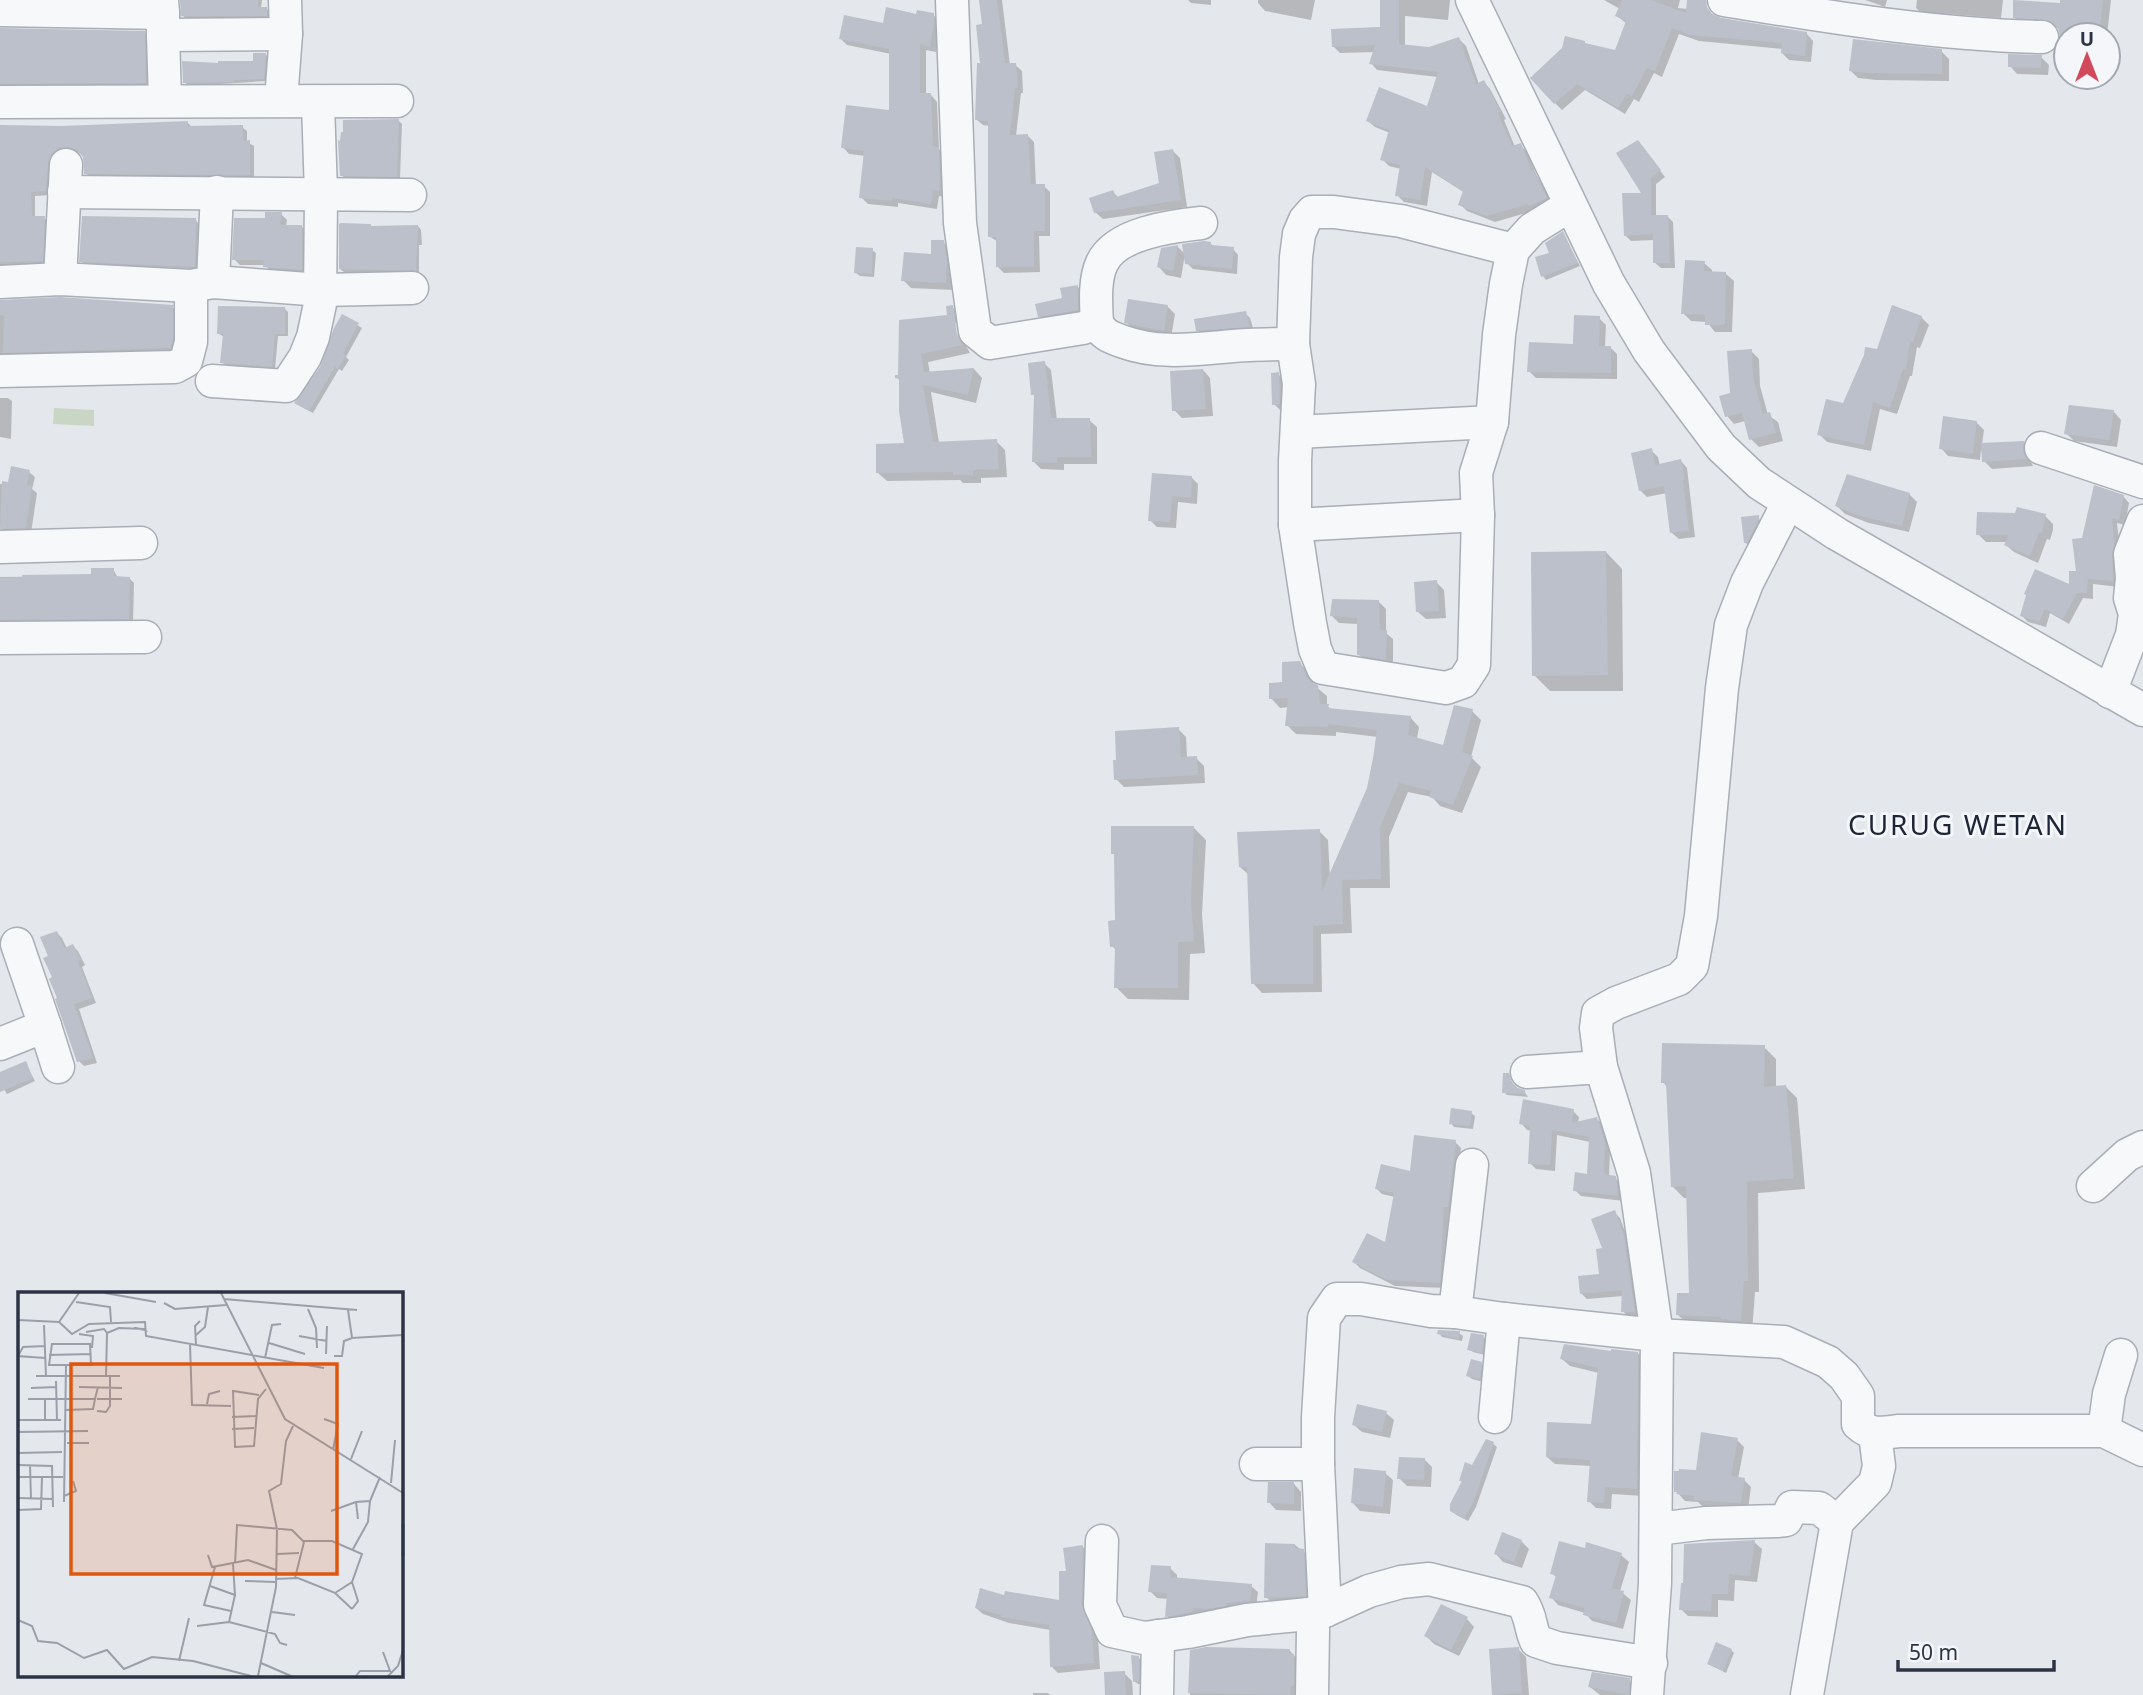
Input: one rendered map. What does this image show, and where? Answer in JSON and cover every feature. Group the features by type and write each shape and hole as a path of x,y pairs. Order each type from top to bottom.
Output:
{"street":[{"path":"281,100 286,34 285,0"},
{"path":"952,0 960,223 975,331 990,343 1083,328 1097,323"},
{"path":"1472,0 1569,206 1609,284 1649,351 1721,447 1759,483 1848,541 2143,710"},
{"path":"1724,0 1896,26 1987,36 2042,37"},
{"path":"0,10 163,16 286,34"},
{"path":"163,16 165,101"},
{"path":"0,103 281,100 318,103 397,102"},
{"path":"212,380 286,386 305,357 313,337 322,290 318,103"},
{"path":"60,279 65,178 218,192 410,195"},
{"path":"0,371 175,367 186,361 218,192"},
{"path":"1513,250 1401,221 1334,212 1312,212 1305,220 1299,234 1296,257 1293,344 1299,384 1295,525 1315,649 1323,668 1446,688 1463,681 1474,665 1478,514 1476,473 1492,422 1499,335 1513,250 1532,229 1569,206"},
{"path":"1200,223 1165,227 1127,240 1113,248 1102,262 1099,273 1097,323 1100,331 1110,338 1139,348 1167,351 1293,344"},
{"path":"0,282 60,279 322,290 412,288"},
{"path":"1297,432 1492,422"},
{"path":"2041,448 2143,482"},
{"path":"1647,1695 1657,1529 1657,1335 1634,1173 1601,1067 1596,1028 1598,1013 1616,1003 1679,979 1692,966 1702,903 1722,688 1731,625 1747,583 1788,503"},
{"path":"1295,525 1478,514"},
{"path":"2110,692 2132,635 2135,614 2130,598 2130,554 2143,521"},
{"path":"0,547 141,543"},
{"path":"0,638 145,637"},
{"path":"14,960 45,1026 58,1067"},
{"path":"0,1044 45,1026"},
{"path":"1527,1072 1601,1067"},
{"path":"2093,1186 2127,1155 2143,1147"},
{"path":"1455,1312 1472,1164"},
{"path":"1312,1695 1313,1629 1317,1612 1318,1464 1324,1318 1337,1299 1361,1299 1504,1320 1657,1335 1784,1342 1828,1362 1844,1376 1858,1396 1858,1424 1866,1432 2104,1431 2143,1450"},
{"path":"1494,1417 1504,1320"},
{"path":"2104,1431 2109,1394 2121,1356"},
{"path":"1807,1695 1837,1522 1875,1483 1879,1466 1875,1434"},
{"path":"1256,1465 1318,1464"},
{"path":"1657,1529 1706,1523 1786,1520 1792,1507 1819,1508 1837,1522"},
{"path":"1102,1541 1100,1605 1112,1631 1136,1638 1317,1612 1369,1591 1401,1582 1429,1579 1522,1602 1531,1616 1531,1629 1536,1641 1557,1648 1651,1663"},
{"path":"1157,1695 1158,1636"}],"green space":[{"path":"54,408 94,410 94,426 53,424"}],"building":[{"path":"180,0 258,0 258,7 267,7 267,16 181,16"},
{"path":"979,0 997,0 1005,63 1016,63 1018,88 1015,88 1010,135 1028,134 1031,184 1045,184 1045,231 1034,231 1034,267 996,267 996,237 988,237 988,121 975,120 977,63 980,63 976,25 982,24"},
{"path":"1380,0 1399,0 1399,44 1429,47 1459,37 1476,84 1484,80 1501,112 1498,113 1512,146 1521,143 1531,170 1547,198 1529,206 1528,204 1487,216 1458,205 1463,191 1425,167 1420,200 1395,196 1400,165 1380,160 1389,130 1366,121 1379,87 1427,106 1438,72 1369,64 1375,45 1332,47 1331,29 1380,27"},
{"path":"1622,0 1651,0 1686,13 1687,0 1706,0 1712,14 1721,18 1807,32 1805,56 1781,53 1782,43 1690,35 1672,28 1655,71 1647,68 1632,96 1627,94 1618,108 1577,84 1554,104 1530,78 1562,48 1565,36 1615,50 1626,21 1615,16"},
{"path":"2013,0 2060,3 2060,0 2103,0 2101,21 2052,22 2013,18"},
{"path":"886,7 916,14 917,10 934,13 930,47 920,44 920,93 931,93 933,146 939,147 940,191 933,190 931,204 892,198 892,201 859,198 864,151 841,148 846,105 889,110 889,49 839,39 844,15 883,23"},
{"path":"0,28 145,31 146,83 0,84"},
{"path":"1853,39 1942,49 1942,74 1849,71"},
{"path":"253,53 266,53 264,79 183,83 182,61 253,61"},
{"path":"2008,54 2042,55 2041,68 2008,67"},
{"path":"399,119 397,177 340,176 338,140 340,141 343,132 343,120"},
{"path":"188,121 188,126 243,125 243,141 250,140 250,175 84,174 83,157 77,150 58,148 51,154 48,163 46,191 31,192 32,216 45,216 43,261 0,262 0,125 62,126"},
{"path":"1638,140 1661,170 1651,178 1651,215 1668,215 1670,263 1653,263 1653,234 1624,236 1622,193 1641,193 1616,153"},
{"path":"1173,149 1181,200 1094,213 1089,198 1113,190 1116,197 1159,183 1154,152"},
{"path":"265,212 282,212 280,225 302,225 302,270 263,267 264,260 232,260 234,218 265,218"},
{"path":"82,216 196,218 195,267 79,262"},
{"path":"341,223 371,226 418,225 416,271 339,269"},
{"path":"1563,231 1578,263 1541,277 1535,257 1549,253 1545,243"},
{"path":"931,240 944,240 946,283 901,281 904,252 931,254"},
{"path":"1211,242 1211,245 1234,247 1232,269 1185,264 1182,244"},
{"path":"1178,245 1173,271 1157,267 1161,248"},
{"path":"856,247 873,248 872,274 854,273"},
{"path":"1685,260 1705,261 1704,271 1726,272 1725,325 1705,325 1705,315 1681,314"},
{"path":"1078,285 1078,310 1038,317 1035,304 1062,298 1060,288"},
{"path":"60,297 173,305 173,340 170,348 3,353 4,315 0,315 0,300"},
{"path":"1128,299 1168,305 1164,331 1124,323"},
{"path":"953,305 957,334 963,345 921,354 924,372 974,368 968,395 923,385 933,442 997,439 999,469 973,470 973,475 953,475 953,472 876,473 876,444 904,443 899,411 899,379 895,378 895,375 898,375 899,320 947,315 946,306"},
{"path":"1892,305 1922,316 1913,342 1910,341 1906,370 1903,369 1890,408 1873,402 1864,445 1817,435 1826,399 1843,403 1865,347 1877,349"},
{"path":"218,306 285,307 285,334 275,334 272,367 220,363 223,334 217,334"},
{"path":"1246,311 1250,327 1196,331 1194,319"},
{"path":"342,314 359,323 343,353 346,355 338,369 335,367 309,411 294,403 320,367"},
{"path":"1574,315 1600,316 1599,346 1611,346 1611,373 1527,372 1529,342 1573,344"},
{"path":"1752,349 1753,377 1763,414 1770,412 1776,433 1749,440 1742,413 1725,417 1719,396 1730,393 1727,351"},
{"path":"1045,361 1051,418 1090,418 1091,457 1057,457 1057,463 1032,462 1034,395 1031,395 1028,363"},
{"path":"1203,369 1206,409 1172,411 1170,371"},
{"path":"1279,372 1280,404 1272,405 1271,373"},
{"path":"2069,405 2114,410 2109,440 2064,434"},
{"path":"1943,416 1977,421 1973,454 1939,449"},
{"path":"2024,441 2023,451 2027,459 1982,462 1981,443"},
{"path":"1652,448 1655,465 1681,459 1689,531 1670,533 1664,486 1639,491 1631,453"},
{"path":"11,466 30,470 27,485 32,486 26,528 0,529 2,481 8,482"},
{"path":"1152,473 1192,476 1191,498 1172,496 1170,522 1148,521"},
{"path":"1847,474 1910,493 1902,526 1860,516 1835,506"},
{"path":"2094,485 2124,495 2119,520 2112,518 2113,581 2088,579 2087,593 2077,593 2063,619 2044,609 2040,622 2020,616 2026,595 2024,594 2035,569 2069,584 2069,571 2076,571 2072,539 2082,538"},
{"path":"2017,507 2046,514 2042,533 2039,532 2030,556 2004,545 2009,535 1976,535 1977,512 2015,513"},
{"path":"1759,515 1747,543 1744,543 1741,517"},
{"path":"1606,551 1608,675 1532,676 1531,552"},
{"path":"91,568 114,568 114,576 130,577 129,619 0,620 0,578 91,574"},
{"path":"1437,580 1439,611 1416,612 1414,582"},
{"path":"1332,599 1379,600 1380,630 1387,630 1386,660 1357,655 1357,618 1330,616"},
{"path":"1300,661 1306,676 1318,685 1320,704 1329,704 1328,708 1411,716 1408,735 1443,745 1454,705 1473,709 1462,752 1473,756 1453,805 1429,797 1431,791 1399,783 1380,827 1381,879 1342,880 1343,924 1313,926 1313,984 1251,984 1247,867 1239,867 1237,832 1320,829 1322,891 1367,788 1373,758 1377,730 1328,724 1328,727 1285,726 1288,698 1269,699 1269,683 1282,682 1282,662"},
{"path":"1179,727 1181,757 1197,756 1198,775 1114,780 1115,731"},
{"path":"1111,826 1194,826 1191,901 1194,941 1178,942 1178,988 1114,988 1115,947 1110,947 1108,921 1115,920"},
{"path":"57,931 64,948 73,944 81,960 78,961 92,998 74,1004 93,1058 77,1062 49,979 52,977 43,958 48,956 40,937"},
{"path":"1662,1043 1765,1045 1764,1087 1786,1085 1794,1178 1747,1182 1748,1281 1744,1281 1741,1321 1721,1317 1676,1315 1677,1293 1689,1293 1686,1186 1671,1187 1666,1083 1661,1083"},
{"path":"26,1061 33,1078 0,1092 0,1072"},
{"path":"1503,1073 1509,1073 1512,1083 1525,1090 1525,1094 1502,1093"},
{"path":"1523,1099 1574,1109 1572,1123 1597,1117 1605,1142 1604,1174 1616,1176 1618,1196 1573,1191 1575,1172 1587,1174 1589,1137 1552,1130 1550,1165 1528,1164 1530,1126 1519,1124"},
{"path":"1451,1108 1472,1111 1470,1126 1449,1124"},
{"path":"1414,1135 1456,1140 1448,1207 1444,1207 1440,1283 1387,1280 1352,1262 1367,1233 1385,1242 1394,1193 1375,1189 1381,1164 1410,1171"},
{"path":"1615,1210 1624,1236 1635,1312 1621,1312 1622,1290 1580,1294 1578,1276 1599,1274 1596,1249 1602,1248 1591,1219"},
{"path":"1438,1330 1460,1331 1459,1339 1437,1334"},
{"path":"1471,1333 1484,1335 1482,1353 1467,1350"},
{"path":"1564,1344 1638,1352 1637,1489 1605,1487 1604,1503 1587,1502 1590,1460 1546,1457 1547,1422 1591,1424 1598,1368 1560,1359"},
{"path":"1471,1359 1482,1362 1480,1379 1466,1376"},
{"path":"1357,1404 1387,1411 1382,1432 1352,1425"},
{"path":"1701,1432 1738,1438 1731,1476 1745,1478 1741,1503 1694,1500 1694,1496 1674,1492 1674,1471 1696,1470"},
{"path":"1486,1439 1494,1442 1473,1503 1464,1519 1450,1511 1450,1504 1462,1481 1459,1481 1465,1462 1472,1465"},
{"path":"1399,1457 1425,1458 1424,1480 1397,1479"},
{"path":"1354,1468 1386,1471 1383,1507 1351,1503"},
{"path":"1268,1482 1294,1482 1294,1504 1267,1503"},
{"path":"1502,1532 1522,1540 1514,1562 1494,1554"},
{"path":"1755,1540 1750,1576 1729,1574 1728,1594 1712,1594 1711,1611 1679,1610 1684,1544"},
{"path":"1559,1541 1585,1548 1586,1542 1622,1553 1612,1588 1624,1591 1616,1623 1583,1615 1584,1608 1549,1598 1556,1575 1550,1574"},
{"path":"1265,1543 1295,1544 1295,1548 1304,1549 1306,1596 1264,1598"},
{"path":"1083,1545 1082,1605 1092,1631 1094,1663 1050,1667 1049,1625 1001,1617 975,1608 980,1588 1004,1595 1005,1591 1059,1600 1059,1571 1066,1571 1063,1548"},
{"path":"1151,1565 1171,1566 1170,1577 1252,1584 1250,1601 1226,1603 1226,1606 1206,1609 1193,1608 1192,1612 1165,1617 1167,1593 1148,1592"},
{"path":"1441,1604 1468,1617 1451,1650 1424,1636"},
{"path":"1716,1642 1732,1649 1723,1671 1707,1664"},
{"path":"1206,1647 1290,1649 1289,1653 1294,1654 1294,1686 1291,1686 1290,1695 1188,1693 1190,1650"},
{"path":"1519,1647 1522,1693 1492,1695 1489,1649"},
{"path":"1131,1655 1139,1656 1139,1681 1133,1682"},
{"path":"1125,1671 1126,1695 1105,1695 1104,1672"},
{"path":"1592,1672 1630,1678 1629,1695 1588,1687"}],"district":[{"name":"CURUG WETAN","path":"1958,824"}]}
